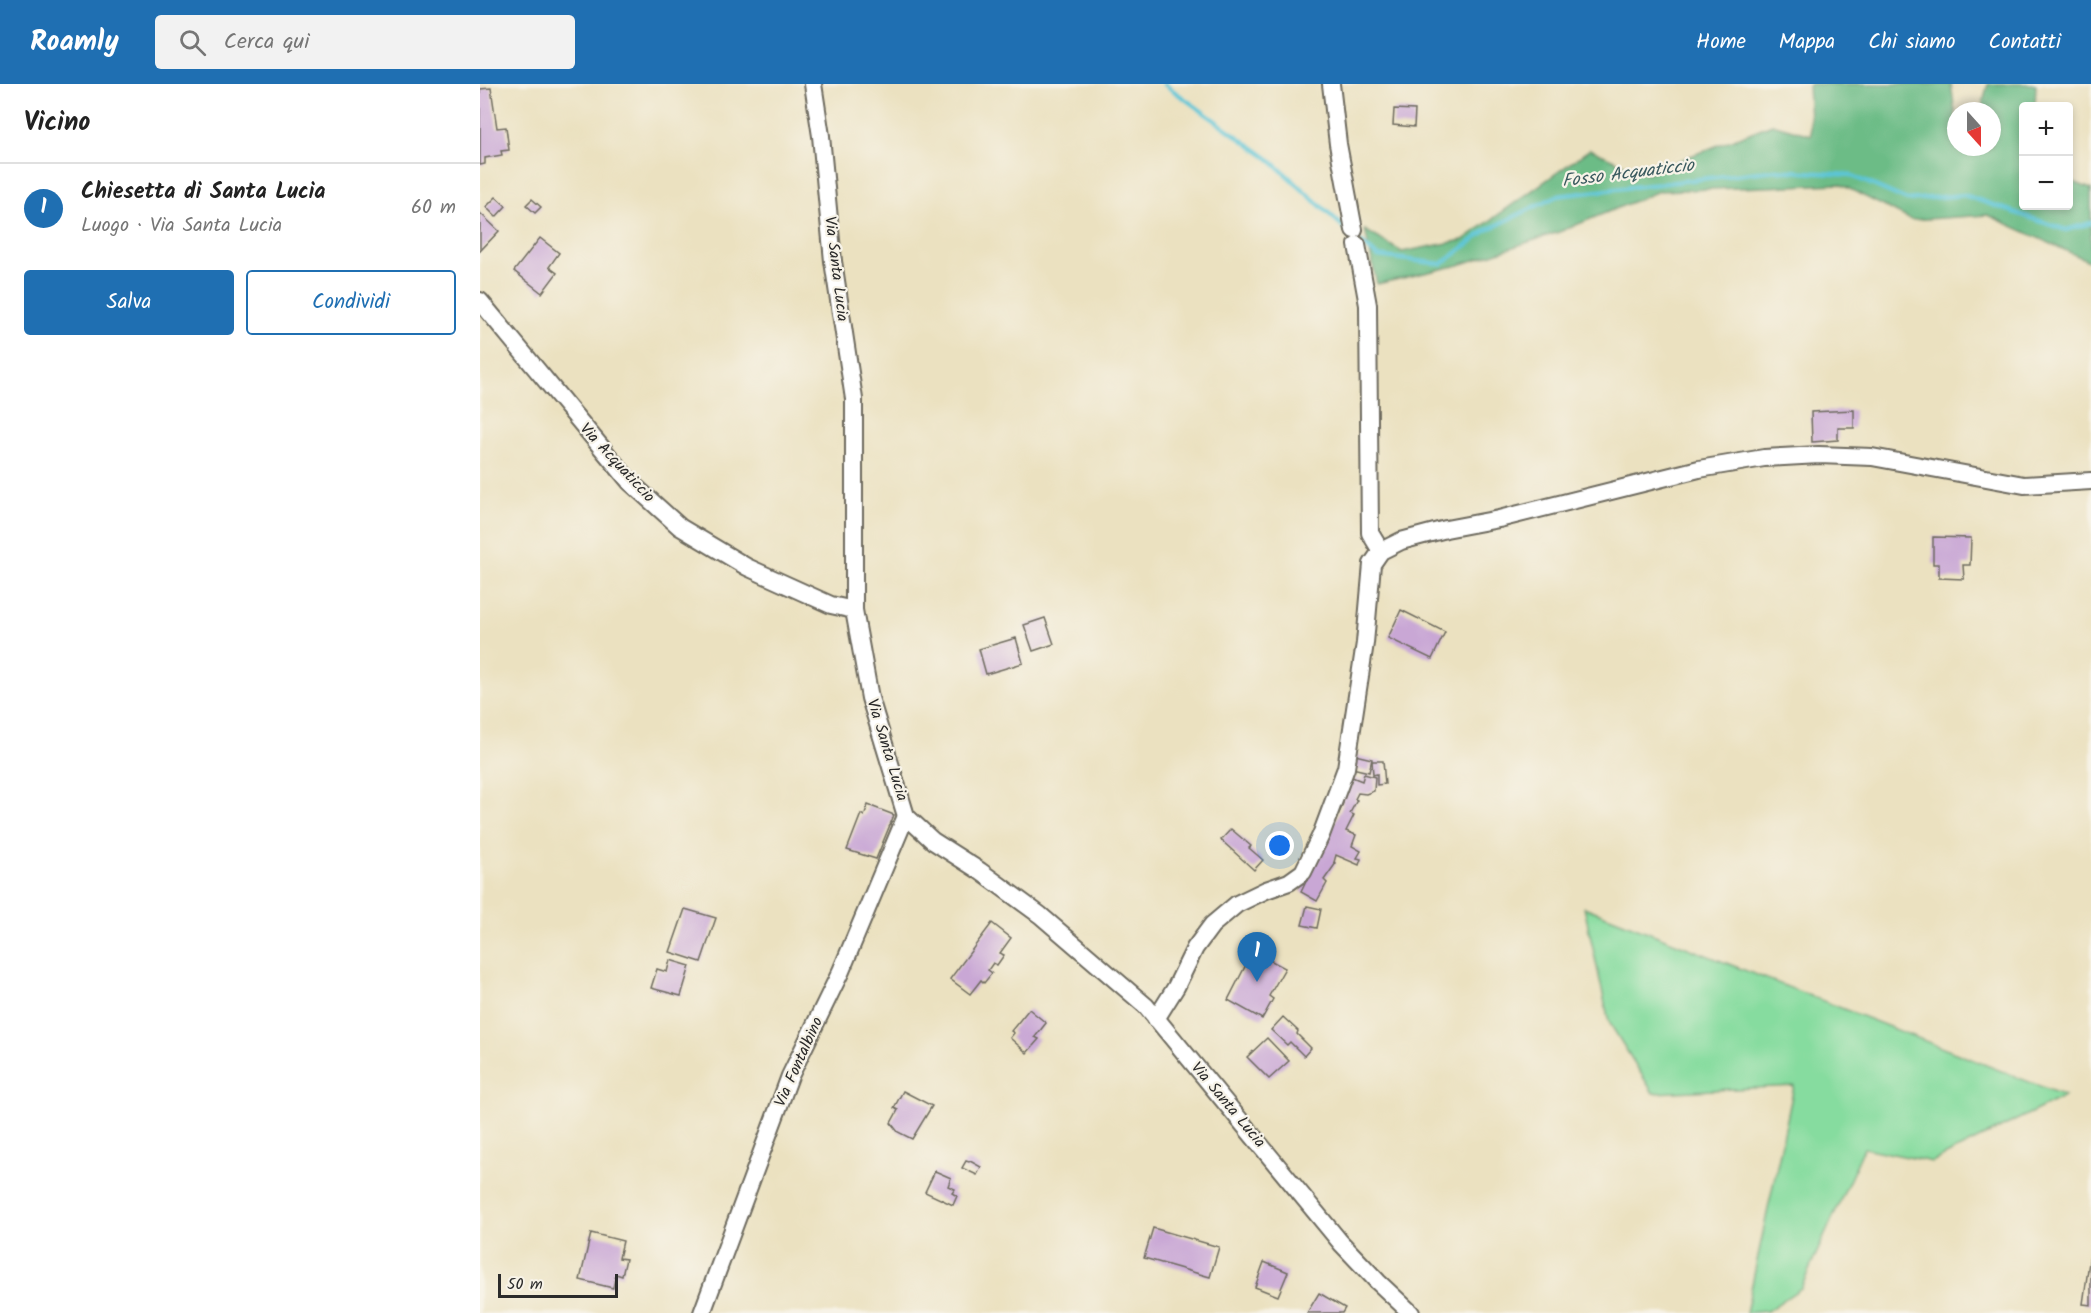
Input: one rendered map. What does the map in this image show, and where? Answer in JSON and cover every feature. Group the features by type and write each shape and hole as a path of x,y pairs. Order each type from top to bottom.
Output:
{"street":[{"name":"Via Santa Lucia","path":"813,84 821,136 833,261 854,399 854,610 870,698 906,816 933,841 980,870 1040,915 1146,1006 1341,1243 1411,1313"},
{"path":"1331,84 1338,144 1368,305 1371,533 1381,551"},
{"name":"Via Acquaticcio","path":"480,301 630,482 680,527 747,567 831,605 854,610"},
{"path":"1156,1019 1176,987 1195,948 1212,925 1237,904 1289,882 1303,872 1321,835 1346,768 1365,643 1372,564 1381,551 1401,541 1446,529 1499,519 1699,469 1764,458 1819,455 1872,457 2024,485 2091,481"},
{"name":"Via Fontalbino","path":"702,1313 790,1076 841,971 906,816"}],"green space":[{"path":"1811,84 1951,84 1954,102 1947,102 1947,156 2001,156 2001,102 1983,102 1988,84 2036,84 2035,102 2019,102 2019,210 2073,210 2073,182 2091,189 2091,262 1988,215 1911,220 1840,184 1659,191 1559,232 1459,265 1377,284 1365,230 1402,252 1463,240 1590,149 1645,174 1772,124 1811,135 1808,86"},
{"path":"1584,907 2065,1096 1932,1162 1864,1148 1801,1288 1767,1311 1746,1313 1794,1086 1653,1093 1609,1022"}],"building":[{"path":"491,88 497,128 506,127 509,150 501,151 502,155 485,158 485,164 480,165 480,89"},
{"path":"1394,109 1415,110 1414,127 1393,125"},
{"path":"496,197 506,206 496,217 486,207"},
{"path":"532,199 541,207 535,213 526,205"},
{"path":"480,213 499,231 480,251"},
{"path":"540,238 559,253 549,267 557,273 542,293 514,271"},
{"path":"1854,410 1854,428 1838,428 1838,440 1812,442 1811,412"},
{"path":"1933,537 1971,538 1970,565 1963,565 1964,579 1939,578 1939,564 1933,564"},
{"path":"1401,610 1445,632 1432,659 1388,638"},
{"path":"1045,618 1054,644 1033,651 1024,625"},
{"path":"1016,638 1023,663 986,674 979,649"},
{"path":"1355,755 1372,759 1369,772 1352,768"},
{"path":"1372,761 1383,761 1385,784 1377,785 1377,774 1373,775"},
{"path":"1364,774 1375,777 1374,791 1366,794 1358,793 1350,813 1354,815 1346,831 1356,835 1352,846 1361,851 1357,858 1361,859 1359,865 1336,855 1334,862 1336,863 1324,880 1327,883 1317,901 1301,892 1341,809 1343,803 1341,802 1352,777 1362,781"},
{"path":"868,805 894,815 876,859 847,850 861,814 864,816"},
{"path":"1231,829 1263,860 1254,870 1221,840"},
{"path":"1307,906 1321,909 1317,928 1302,925"},
{"path":"685,909 716,918 701,962 670,952"},
{"path":"992,923 1011,938 1000,953 1004,955 997,965 993,963 988,970 992,973 984,983 981,980 970,994 950,979"},
{"path":"1253,951 1285,968 1269,996 1273,999 1262,1019 1228,1000"},
{"path":"670,960 690,966 681,996 651,988 657,969 667,972"},
{"path":"1029,1009 1046,1023 1035,1037 1039,1039 1027,1053 1010,1038 1014,1033 1011,1031"},
{"path":"1283,1017 1311,1048 1304,1056 1290,1042 1287,1045 1271,1030"},
{"path":"1267,1038 1289,1061 1269,1079 1247,1057"},
{"path":"903,1091 932,1106 912,1139 898,1132 891,1123 898,1110 894,1108"},
{"path":"966,1161 981,1167 977,1175 962,1168"},
{"path":"935,1171 951,1178 948,1186 955,1189 952,1193 957,1196 953,1205 925,1192"},
{"path":"1153,1228 1219,1247 1210,1277 1144,1258"},
{"path":"591,1233 623,1241 619,1258 626,1259 622,1276 616,1274 613,1288 580,1280"},
{"path":"2091,1255 2091,1305 2083,1304"},
{"path":"1264,1262 1288,1272 1278,1296 1255,1287"},
{"path":"1319,1293 1345,1308 1342,1313 1307,1313"}],"waterway":[{"name":"Fosso Acquaticcio","path":"1164,84 1269,159 1348,231"},
{"name":"Fosso Acquaticcio","path":"1362,243 1377,256 1442,264 1485,231 1557,196 1776,170 1850,175 1907,200 1964,195 2066,230 2091,223"}],"place":[{"name":"Chiesetta di Santa Lucia","path":"1257,982"}]}
